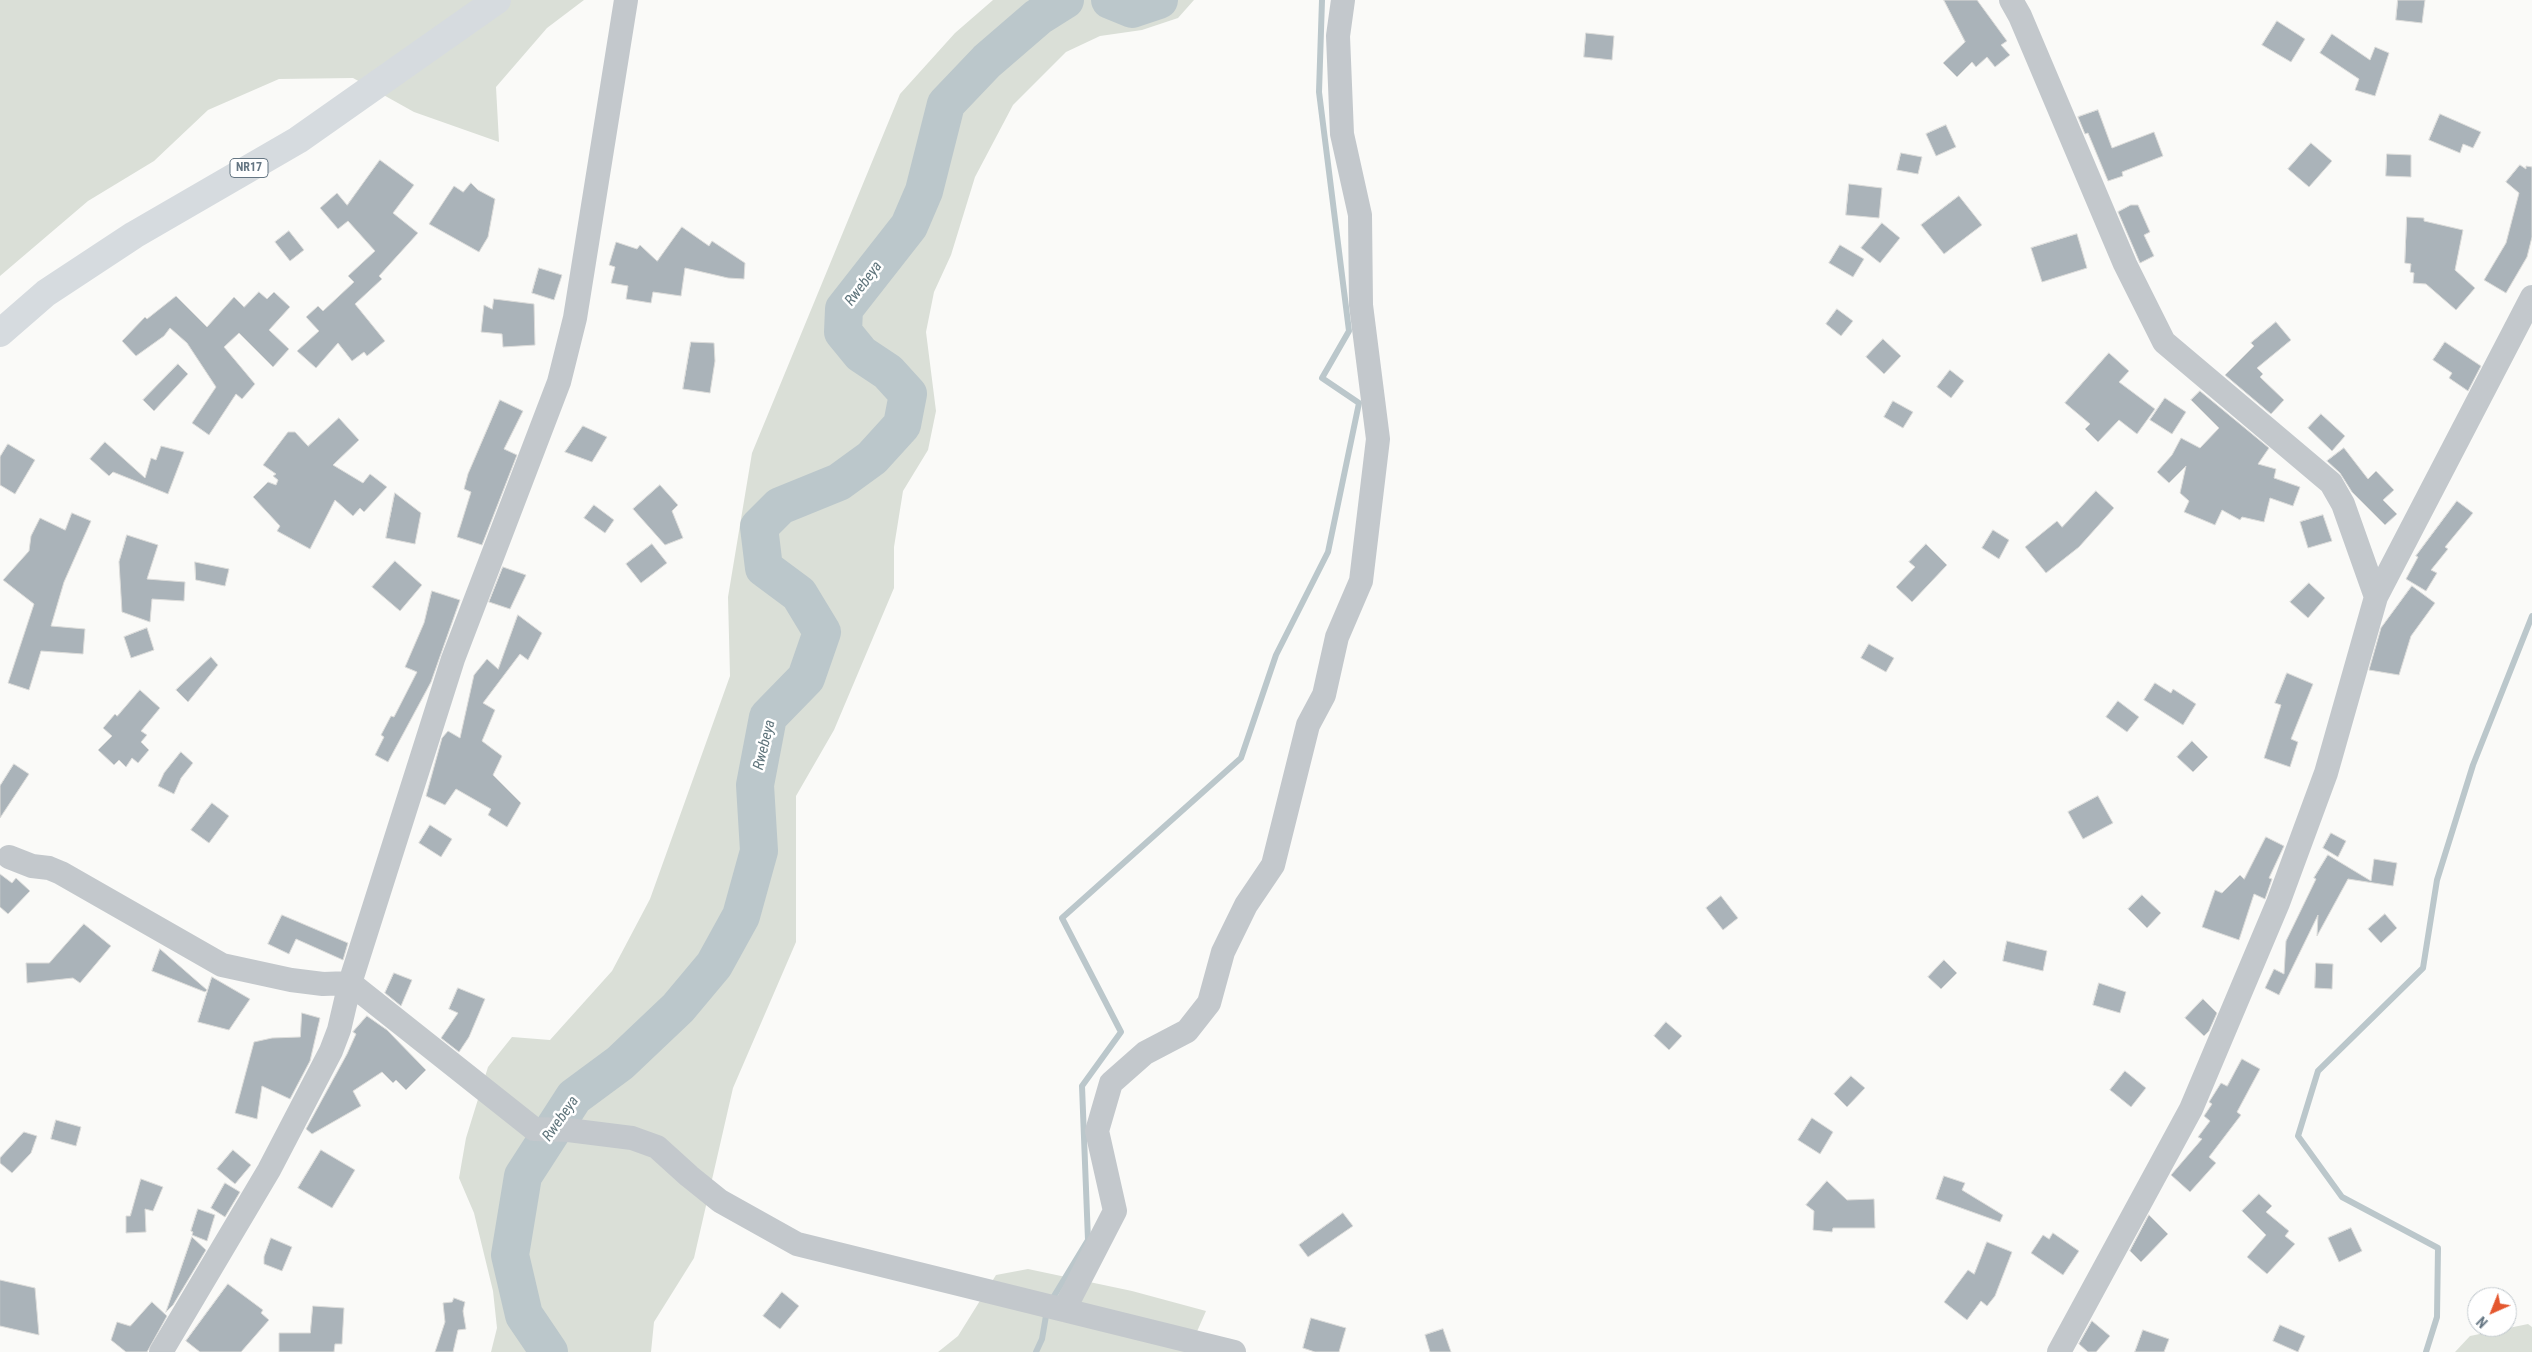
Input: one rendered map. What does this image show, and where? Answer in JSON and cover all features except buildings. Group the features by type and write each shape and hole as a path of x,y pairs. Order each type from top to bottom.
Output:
{"main road":[{"name":"NR17","path":"0,332 54,288 134,235 298,140 496,0"}],"street":[{"path":"162,1352 270,1170 331,1051 339,1030 350,982 453,659 559,382 575,318 626,0"},
{"path":"1064,1310 1115,1211 1097,1131 1111,1083 1145,1053 1187,1032 1209,1003 1223,952 1246,905 1273,865 1308,725 1324,695 1337,636 1361,581 1378,439 1361,305 1360,215 1342,134 1338,36 1343,0"},
{"path":"2011,0 2020,16 2125,264 2164,342 2331,483 2343,504 2376,597"},
{"path":"2059,1352 2190,1109 2278,902 2326,773 2376,597 2532,297"},
{"path":"9,857 32,866 49,868 61,873 222,965 291,980 323,984 350,982 534,1129 568,1130 632,1138 657,1147 689,1176 720,1200 797,1244 1234,1352"}],"shaded area":[{"path":"0,0 584,0 547,28 496,87 499,142 414,112 353,78 279,79 208,110 154,161 88,201 0,276"},
{"path":"993,0 1194,0 1178,18 1142,30 1100,36 1066,52 1013,105 975,177 951,255 934,292 926,332 936,411 928,450 903,491 894,547 894,588 834,730 796,796 796,942 733,1088 694,1258 654,1322 651,1352 491,1352 497,1328 493,1291 474,1213 459,1178 466,1138 488,1067 512,1037 550,1040 612,971 650,899 730,676 728,597 752,453 900,94 955,33"},
{"path":"1028,1269 1132,1291 1206,1311 1188,1352 938,1352 958,1336 996,1275"},
{"path":"2528,1324 2532,1327 2532,1352 2455,1352 2469,1337 2517,1337 2517,1326"}],"waterway":[{"name":"Rwebeya","path":"549,1352 524,1315 510,1255 523,1176 574,1097 620,1063 678,1008 714,965 741,916 759,851 755,785 768,717 806,678 822,632 799,594 764,568 759,527 780,506 839,482 872,458 902,425 908,394 888,372 861,354 843,332 844,309 909,226 924,191 946,104 987,61 1038,17 1065,0"},
{"name":"Rwebeya","path":"1110,0 1132,9 1159,0"},
{"path":"1051,1301 1088,1240 1082,1086 1121,1032 1062,918 1241,758 1276,655 1328,552 1359,403 1322,378 1349,331 1319,92 1322,0"},
{"path":"2426,1352 2437,1317 2438,1248 2342,1197 2298,1136 2318,1071 2423,968 2437,880 2473,765 2532,616"},
{"path":"1036,1352 1042,1339 1047,1310"}]}
